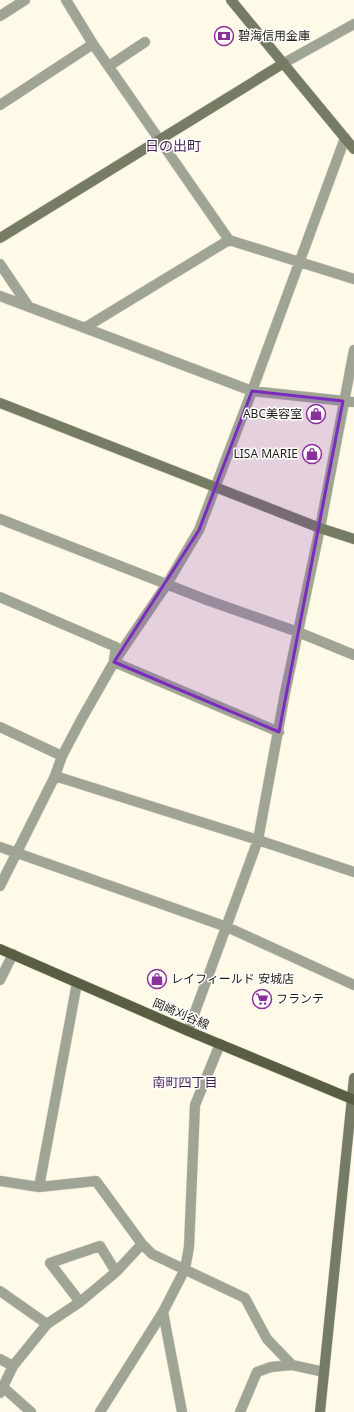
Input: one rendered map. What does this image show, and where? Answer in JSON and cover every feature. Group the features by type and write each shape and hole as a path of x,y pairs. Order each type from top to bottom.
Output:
{"main road":[{"name":"岡崎刈谷線","path":"0,949 188,1031 353,1099"}],"street":[{"path":"0,16 25,0"},
{"path":"66,0 94,44 228,240 354,280"},
{"path":"231,0 354,149"},
{"path":"0,238 284,63 354,24"},
{"path":"109,66 145,42"},
{"path":"0,105 94,44"},
{"path":"0,886 55,776 62,756 114,662 167,584 199,530 217,487 298,262 312,231 345,138"},
{"path":"86,327 228,240"},
{"path":"0,264 29,307"},
{"path":"0,296 86,327 252,391 354,402"},
{"path":"188,1031 258,840 279,732 285,692 320,528 343,401 354,350"},
{"path":"0,403 320,528 354,539"},
{"path":"0,519 167,584 298,632 354,655"},
{"path":"0,597 116,647 114,662"},
{"path":"114,662 279,732"},
{"path":"0,728 62,756"},
{"path":"55,776 354,872"},
{"path":"0,846 227,927 354,985"},
{"path":"0,980 13,954"},
{"path":"39,1187 77,983"},
{"path":"100,1412 163,1312 185,1269 189,1247 195,1106 220,1044"},
{"path":"320,1412 354,1078"},
{"path":"0,1181 39,1187 96,1181 142,1244 152,1254 245,1298 267,1339 292,1365"},
{"path":"31,1412 2,1391 13,1366 47,1324 80,1302 116,1272 142,1244"},
{"path":"80,1302 50,1263 100,1246 116,1272"},
{"path":"0,1291 47,1324"},
{"path":"163,1312 182,1412"},
{"path":"0,1359 13,1366"},
{"path":"240,1412 257,1372 271,1367 292,1365 324,1372"}],"highlighted area":[{"path":"252,391 343,401 279,732 114,662 199,530"}],"place":[{"name":"碧海信用金庫","path":"224,36"},
{"name":"ABC美容室","path":"316,414"},
{"name":"LISA MARIE","path":"312,454"},
{"name":"レイフィールド 安城店","path":"157,979"},
{"name":"フランテ","path":"262,999"}],"district":[{"name":"日の出町","path":"173,146"},
{"name":"南町四丁目","path":"185,1082"}]}
